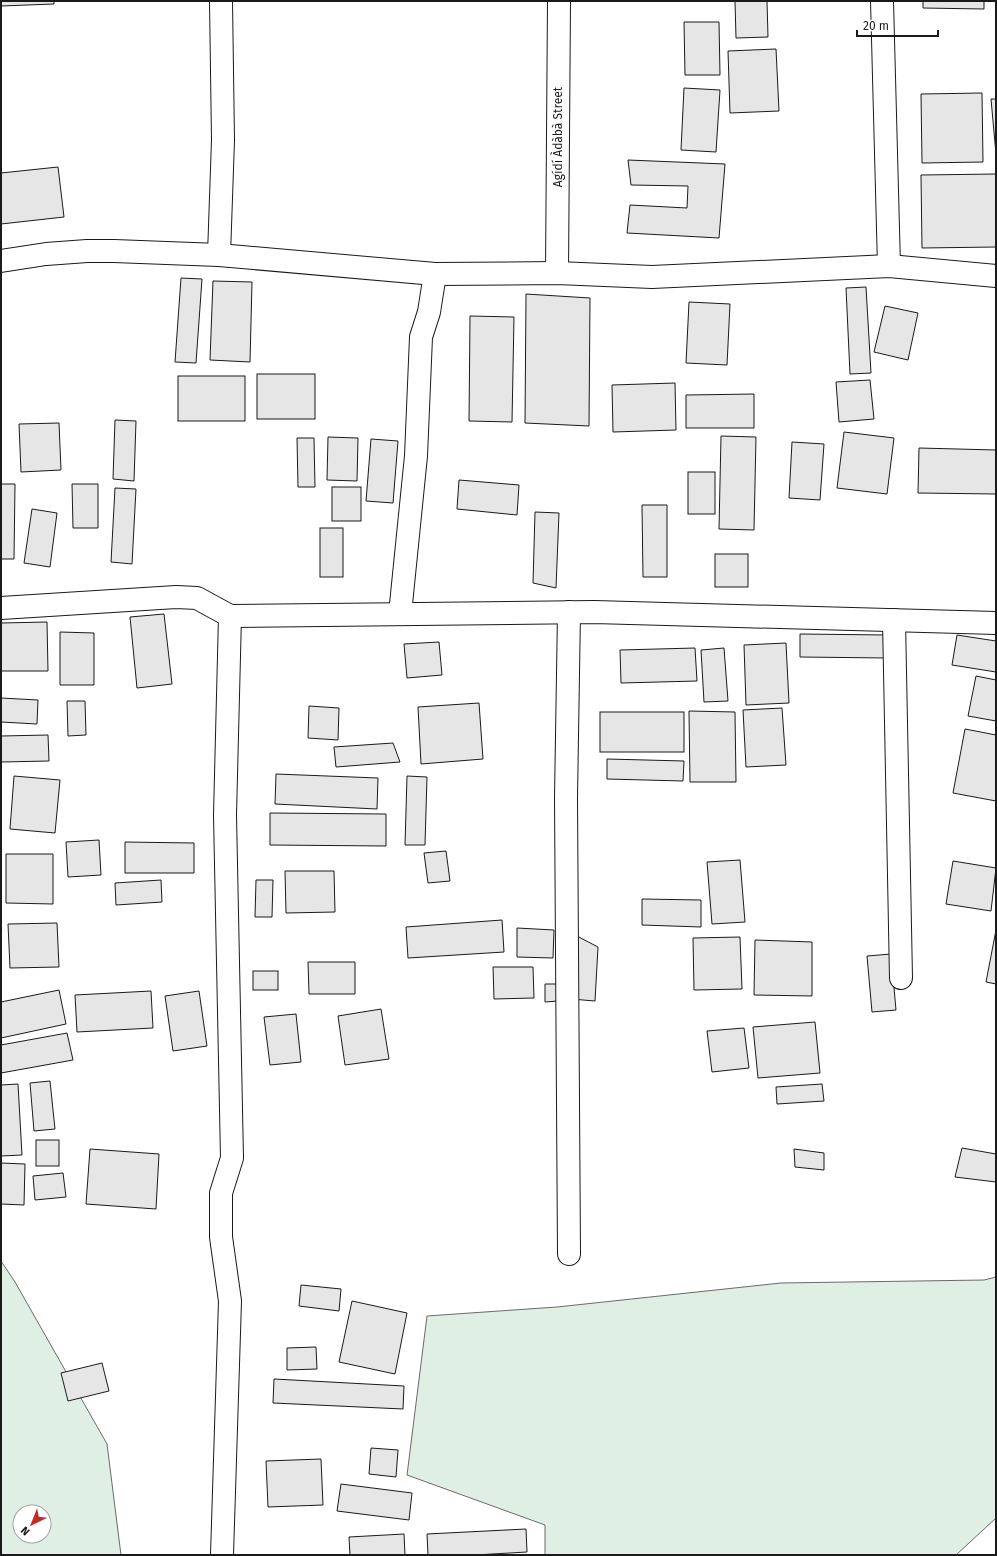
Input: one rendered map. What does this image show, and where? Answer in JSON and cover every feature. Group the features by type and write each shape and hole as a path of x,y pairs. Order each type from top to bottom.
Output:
{"street":[{"path":"219,255 223,140 221,1"},
{"name":"Agídí Àdàbà Street","path":"557,273 559,1"},
{"path":"882,1 888,266"},
{"path":"1,261 46,254 88,251 219,255 436,274 557,273 652,277 888,266 996,276"},
{"path":"400,614 416,456 420,337 429,312 436,274"},
{"path":"1,608 176,597 197,598 230,616 569,612 996,623"},
{"path":"569,612 566,798 570,1254"},
{"path":"222,1555 230,1301 221,1237 221,1193 232,1158 225,815 230,616"},
{"path":"894,620 901,978"}],"green space":[{"path":"1,1261 15,1282 107,1444 121,1555 1,1555"},
{"path":"996,1277 996,1518 956,1555 545,1555 545,1525 407,1475 427,1316 557,1307 781,1283 984,1280"}],"building":[{"path":"1,1 54,1 54,4 1,6"},
{"path":"735,1 767,1 768,37 736,38"},
{"path":"923,1 984,1 984,9 923,8"},
{"path":"684,22 719,22 720,75 685,75"},
{"path":"776,49 779,111 730,113 728,51"},
{"path":"684,88 720,90 716,152 681,150"},
{"path":"982,93 983,162 922,163 921,94"},
{"path":"991,99 996,99 996,154"},
{"path":"628,160 725,164 719,238 627,233 630,205 687,208 688,186 631,185"},
{"path":"58,167 64,217 1,224 1,173"},
{"path":"996,174 996,247 922,248 921,175"},
{"path":"181,278 202,279 196,363 175,362"},
{"path":"213,281 252,282 250,362 210,360"},
{"path":"866,287 871,373 850,374 846,288"},
{"path":"526,294 590,298 589,426 525,423"},
{"path":"689,302 730,304 727,365 686,363"},
{"path":"885,306 918,313 908,360 874,352"},
{"path":"470,316 514,317 512,422 469,421"},
{"path":"257,374 315,374 315,419 257,419"},
{"path":"178,376 245,376 245,421 178,421"},
{"path":"870,380 874,419 839,422 836,382"},
{"path":"675,383 676,430 613,432 612,385"},
{"path":"754,394 754,428 686,428 686,395"},
{"path":"115,420 136,421 134,481 113,479"},
{"path":"59,423 61,470 21,472 19,424"},
{"path":"844,432 894,438 887,494 837,488"},
{"path":"721,436 756,437 754,530 719,529"},
{"path":"328,437 358,438 357,481 327,480"},
{"path":"297,438 314,438 315,487 298,487"},
{"path":"371,439 398,441 393,503 366,501"},
{"path":"792,442 824,444 820,500 789,498"},
{"path":"919,448 996,450 996,494 918,493"},
{"path":"688,472 715,472 715,514 688,514"},
{"path":"459,480 519,485 517,515 457,509"},
{"path":"1,484 15,484 14,559 1,559"},
{"path":"72,484 98,484 98,528 73,528"},
{"path":"332,487 361,487 361,521 332,521"},
{"path":"115,488 136,489 132,564 111,562"},
{"path":"642,505 667,505 667,577 643,577"},
{"path":"32,509 57,513 50,567 24,563"},
{"path":"535,512 559,513 556,588 533,583"},
{"path":"320,528 343,528 343,577 320,577"},
{"path":"715,554 748,554 748,587 715,587"},
{"path":"164,614 172,684 137,688 130,617"},
{"path":"47,622 48,671 1,671 1,623"},
{"path":"60,632 94,633 94,685 60,685"},
{"path":"800,634 887,635 887,658 800,657"},
{"path":"957,635 996,641 996,672 952,665"},
{"path":"439,642 442,675 407,678 404,644"},
{"path":"786,643 789,703 746,705 744,645"},
{"path":"695,648 697,681 621,683 620,650"},
{"path":"724,648 728,701 704,702 701,650"},
{"path":"976,676 996,680 996,721 968,716"},
{"path":"1,698 38,700 37,724 1,722"},
{"path":"67,701 85,701 86,735 68,736"},
{"path":"479,703 483,759 421,764 418,707"},
{"path":"309,706 339,708 338,740 308,738"},
{"path":"782,708 786,765 746,767 743,710"},
{"path":"689,711 735,712 736,782 690,782"},
{"path":"600,712 684,712 684,752 600,752"},
{"path":"965,729 996,735 996,801 953,793"},
{"path":"48,735 49,761 1,762 1,736"},
{"path":"393,743 400,762 336,767 334,747"},
{"path":"607,759 684,761 683,781 607,779"},
{"path":"276,774 378,778 377,809 275,804"},
{"path":"14,776 60,780 55,833 10,829"},
{"path":"407,776 427,777 425,845 405,845"},
{"path":"270,813 386,814 386,846 270,845"},
{"path":"99,840 101,875 68,877 66,842"},
{"path":"125,842 194,843 194,873 125,873"},
{"path":"446,851 450,881 428,883 424,853"},
{"path":"6,854 53,854 53,904 6,903"},
{"path":"740,860 745,922 712,924 707,862"},
{"path":"953,861 996,868 991,911 946,904"},
{"path":"285,871 334,871 335,912 286,913"},
{"path":"161,880 162,902 116,905 115,883"},
{"path":"256,880 273,880 272,917 255,917"},
{"path":"642,899 701,900 701,927 642,925"},
{"path":"502,920 504,952 408,958 406,927"},
{"path":"57,923 59,967 10,968 8,924"},
{"path":"517,928 554,930 553,958 517,957"},
{"path":"996,930 996,984 986,982"},
{"path":"573,934 598,947 595,1001 571,999"},
{"path":"740,937 742,989 694,990 693,938"},
{"path":"755,940 812,942 812,996 754,995"},
{"path":"891,954 896,1010 872,1012 867,956"},
{"path":"308,962 355,962 355,994 309,994"},
{"path":"493,967 533,967 534,998 494,999"},
{"path":"253,971 278,971 278,990 253,990"},
{"path":"545,984 558,984 558,1001 545,1002"},
{"path":"59,990 66,1024 1,1038 1,1002"},
{"path":"151,991 153,1028 77,1032 75,995"},
{"path":"199,991 207,1046 173,1051 165,996"},
{"path":"381,1009 389,1059 345,1065 338,1016"},
{"path":"296,1014 301,1062 270,1065 264,1017"},
{"path":"815,1022 820,1073 758,1078 753,1027"},
{"path":"744,1028 749,1068 712,1072 707,1031"},
{"path":"67,1033 73,1060 1,1073 1,1045"},
{"path":"50,1081 55,1129 34,1131 30,1083"},
{"path":"18,1084 22,1155 1,1156 1,1085"},
{"path":"822,1084 824,1101 777,1104 776,1087"},
{"path":"36,1140 59,1140 59,1166 36,1166"},
{"path":"962,1148 996,1154 996,1182 955,1177"},
{"path":"90,1149 159,1154 156,1209 86,1204"},
{"path":"794,1149 824,1153 824,1170 795,1167"},
{"path":"1,1163 25,1164 24,1205 1,1204"},
{"path":"63,1173 66,1197 35,1200 33,1176"},
{"path":"301,1285 341,1289 339,1311 299,1306"},
{"path":"352,1301 407,1313 395,1374 339,1362"},
{"path":"316,1347 317,1369 287,1370 287,1348"},
{"path":"102,1363 109,1391 68,1401 61,1373"},
{"path":"274,1379 404,1386 403,1409 273,1403"},
{"path":"371,1448 398,1450 396,1477 369,1474"},
{"path":"321,1459 323,1505 268,1507 266,1461"},
{"path":"341,1484 412,1493 409,1520 337,1511"},
{"path":"526,1529 527,1552 475,1555 428,1555 427,1534"},
{"path":"404,1534 405,1555 350,1555 349,1537"}]}
